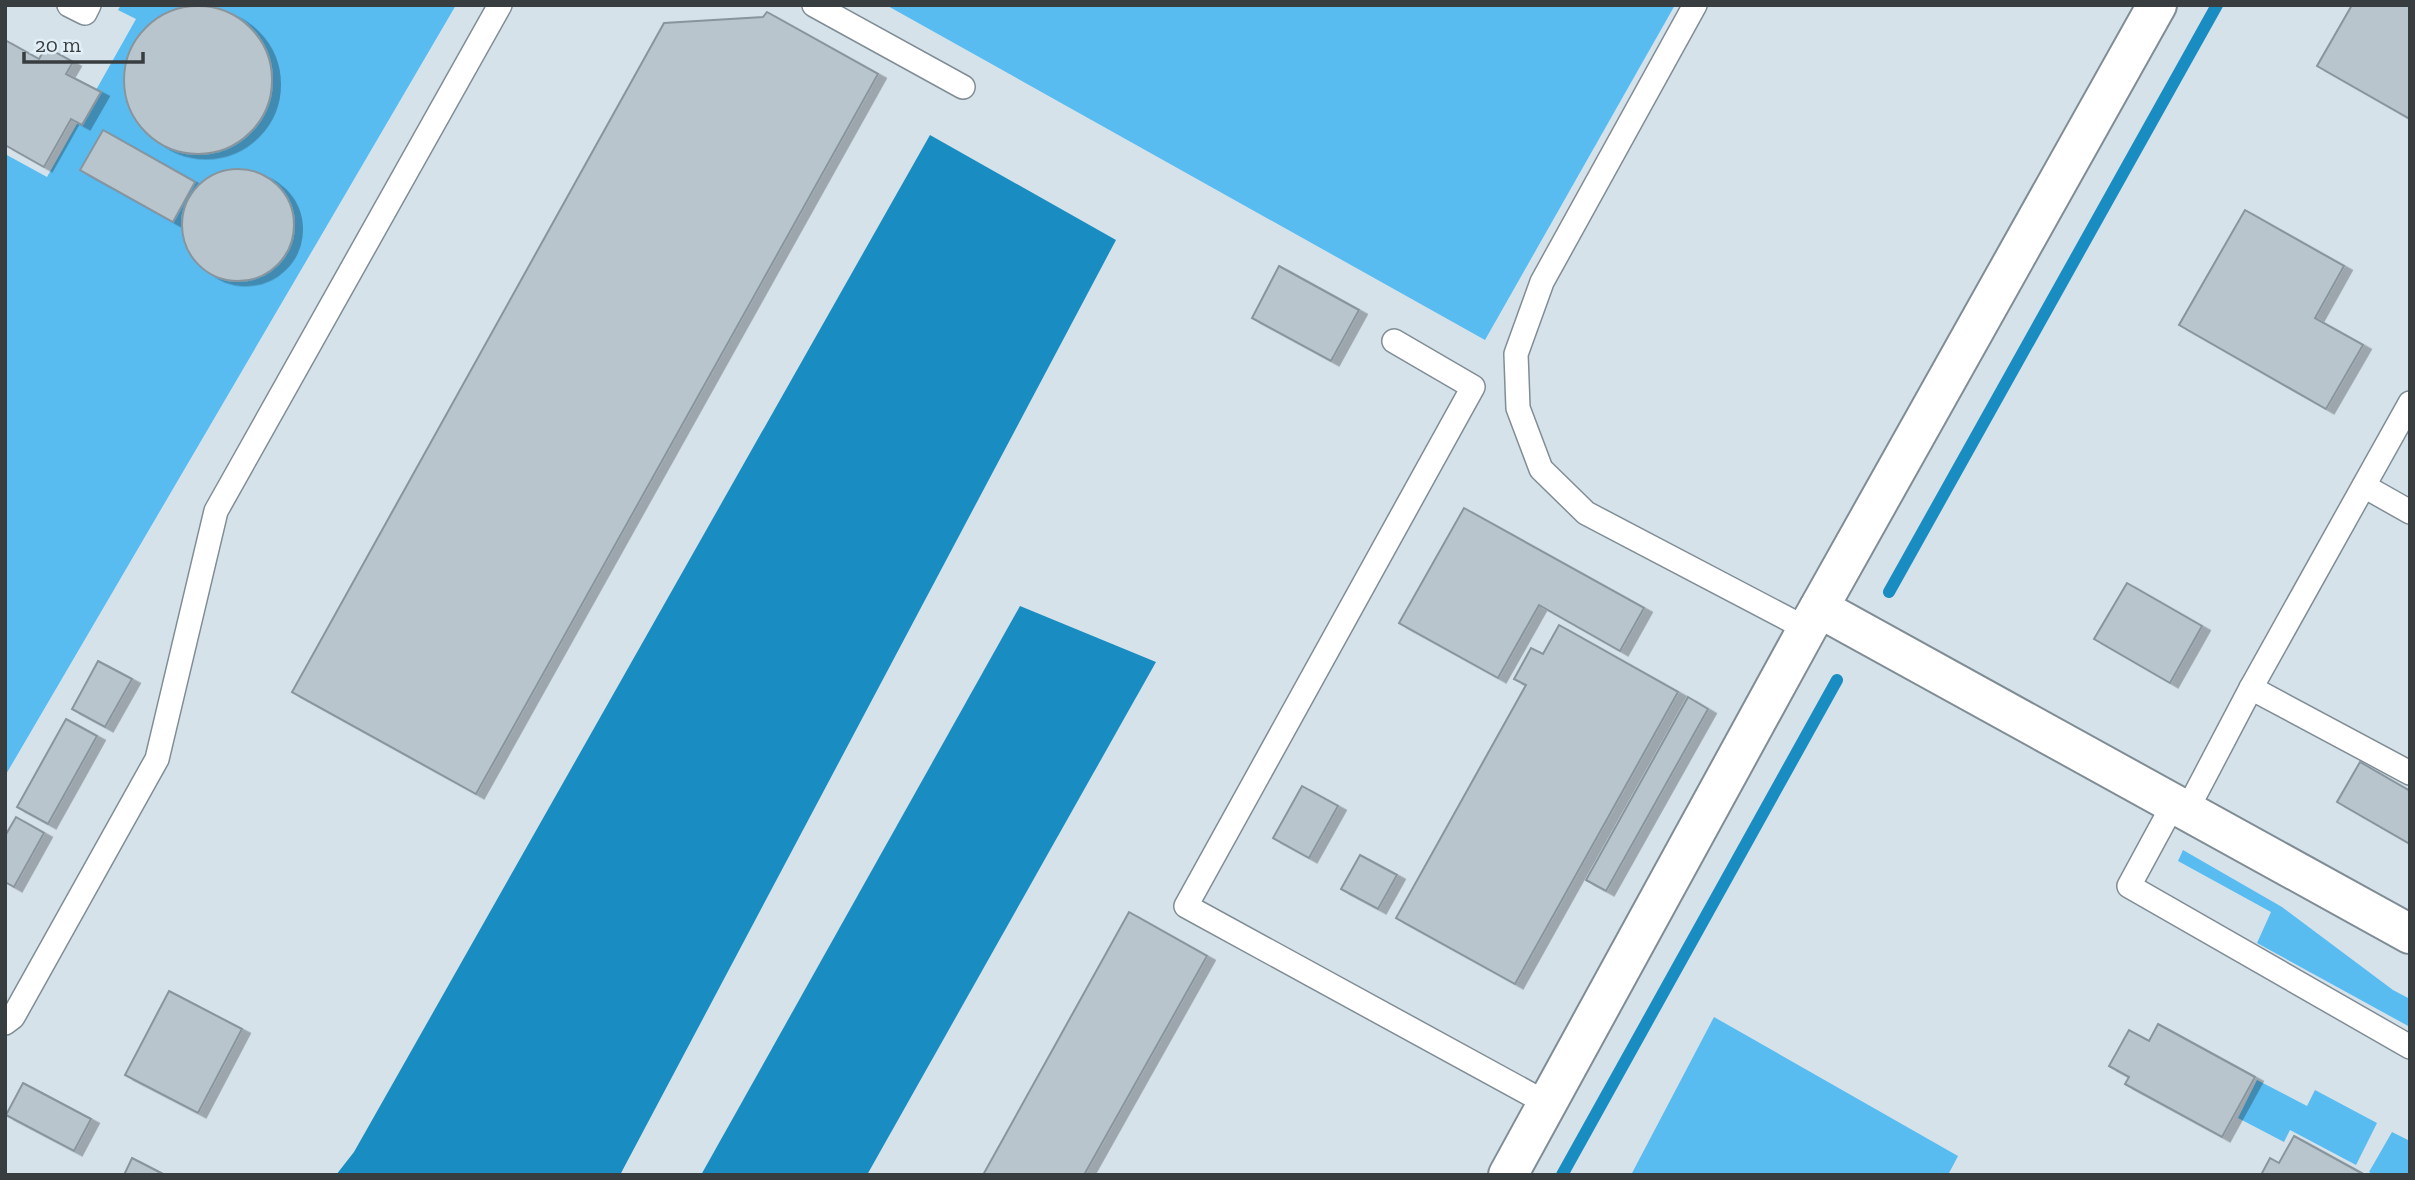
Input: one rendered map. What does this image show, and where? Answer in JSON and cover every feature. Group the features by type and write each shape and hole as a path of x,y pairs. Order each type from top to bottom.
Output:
{"street":[{"path":"1508,1175 1813,619 2157,5"},
{"path":"1813,619 2181,806 2410,934"}],"lane":[{"path":"69,5 85,13 89,5"},
{"path":"5,1023 13,1017 157,759 216,511 500,5"},
{"path":"814,5 963,88"},
{"path":"1695,5 1542,282 1516,354 1518,408 1541,469 1586,513 1813,619"},
{"path":"1394,341 1473,387 1186,906 1548,1104"},
{"path":"2410,403 2251,688 2181,806 2129,886 2410,1047"},
{"path":"2364,486 2410,512"},
{"path":"2251,688 2410,773"}],"shaded area":[{"path":"121,5 456,5 5,776 5,154 47,177 136,19 118,10"},
{"path":"886,5 1675,5 1485,340"},
{"path":"930,135 1116,240 620,1175 336,1175 354,1152"},
{"path":"1020,606 1156,662 867,1175 701,1175"},
{"path":"2183,850 2282,907 2393,990 2410,999 2410,1027 2257,943 2271,912 2178,861"},
{"path":"1714,1017 1958,1156 1948,1175 1631,1175"},
{"path":"2257,1080 2307,1106 2315,1090 2377,1123 2356,1165 2290,1130 2284,1142 2238,1118"},
{"path":"2392,1132 2410,1141 2410,1175 2374,1175 2369,1172"}],"building":[{"path":"2352,5 2410,5 2410,119 2317,66"},
{"path":"198,6 226,12 250,28 266,52 272,80 266,108 250,132 226,148 198,154 170,148 146,132 130,108 124,80 130,52 146,28 170,12"},
{"path":"767,12 878,74 476,794 292,692 664,23 763,17"},
{"path":"5,40 39,59 46,47 73,62 66,74 101,92 82,125 71,119 44,167 5,145"},
{"path":"103,130 195,182 173,222 80,170"},
{"path":"238,169 259,173 277,186 290,204 294,225 290,246 277,264 259,277 238,281 217,277 199,264 186,246 182,225 186,204 199,186 217,173"},
{"path":"2245,210 2344,266 2315,318 2363,345 2326,409 2179,325"},
{"path":"1279,266 1359,310 1331,361 1252,318"},
{"path":"1464,508 1644,608 1620,651 1539,605 1498,678 1399,623"},
{"path":"2127,583 2202,626 2170,683 2094,639"},
{"path":"1559,625 1678,692 1515,984 1396,918 1526,685 1514,679 1531,648 1543,654"},
{"path":"98,661 132,679 105,727 72,709"},
{"path":"1688,697 1708,709 1606,891 1586,880"},
{"path":"66,719 97,736 48,824 17,807"},
{"path":"2360,762 2410,791 2410,844 2337,802"},
{"path":"1302,786 1338,806 1309,858 1273,838"},
{"path":"16,817 44,833 14,887 5,882 5,836"},
{"path":"1360,855 1397,875 1378,909 1341,889"},
{"path":"1129,912 1207,956 1084,1175 983,1175"},
{"path":"169,991 242,1029 198,1113 125,1075"},
{"path":"2158,1024 2255,1077 2222,1137 2125,1084 2129,1077 2109,1066 2129,1030 2149,1041"},
{"path":"23,1083 91,1119 74,1151 6,1115"},
{"path":"2294,1136 2365,1175 2261,1175 2270,1158 2279,1163"},
{"path":"132,1158 165,1175 124,1175"}],"waterway":[{"path":"1889,592 2217,5"},
{"path":"1562,1175 1837,680"}]}
